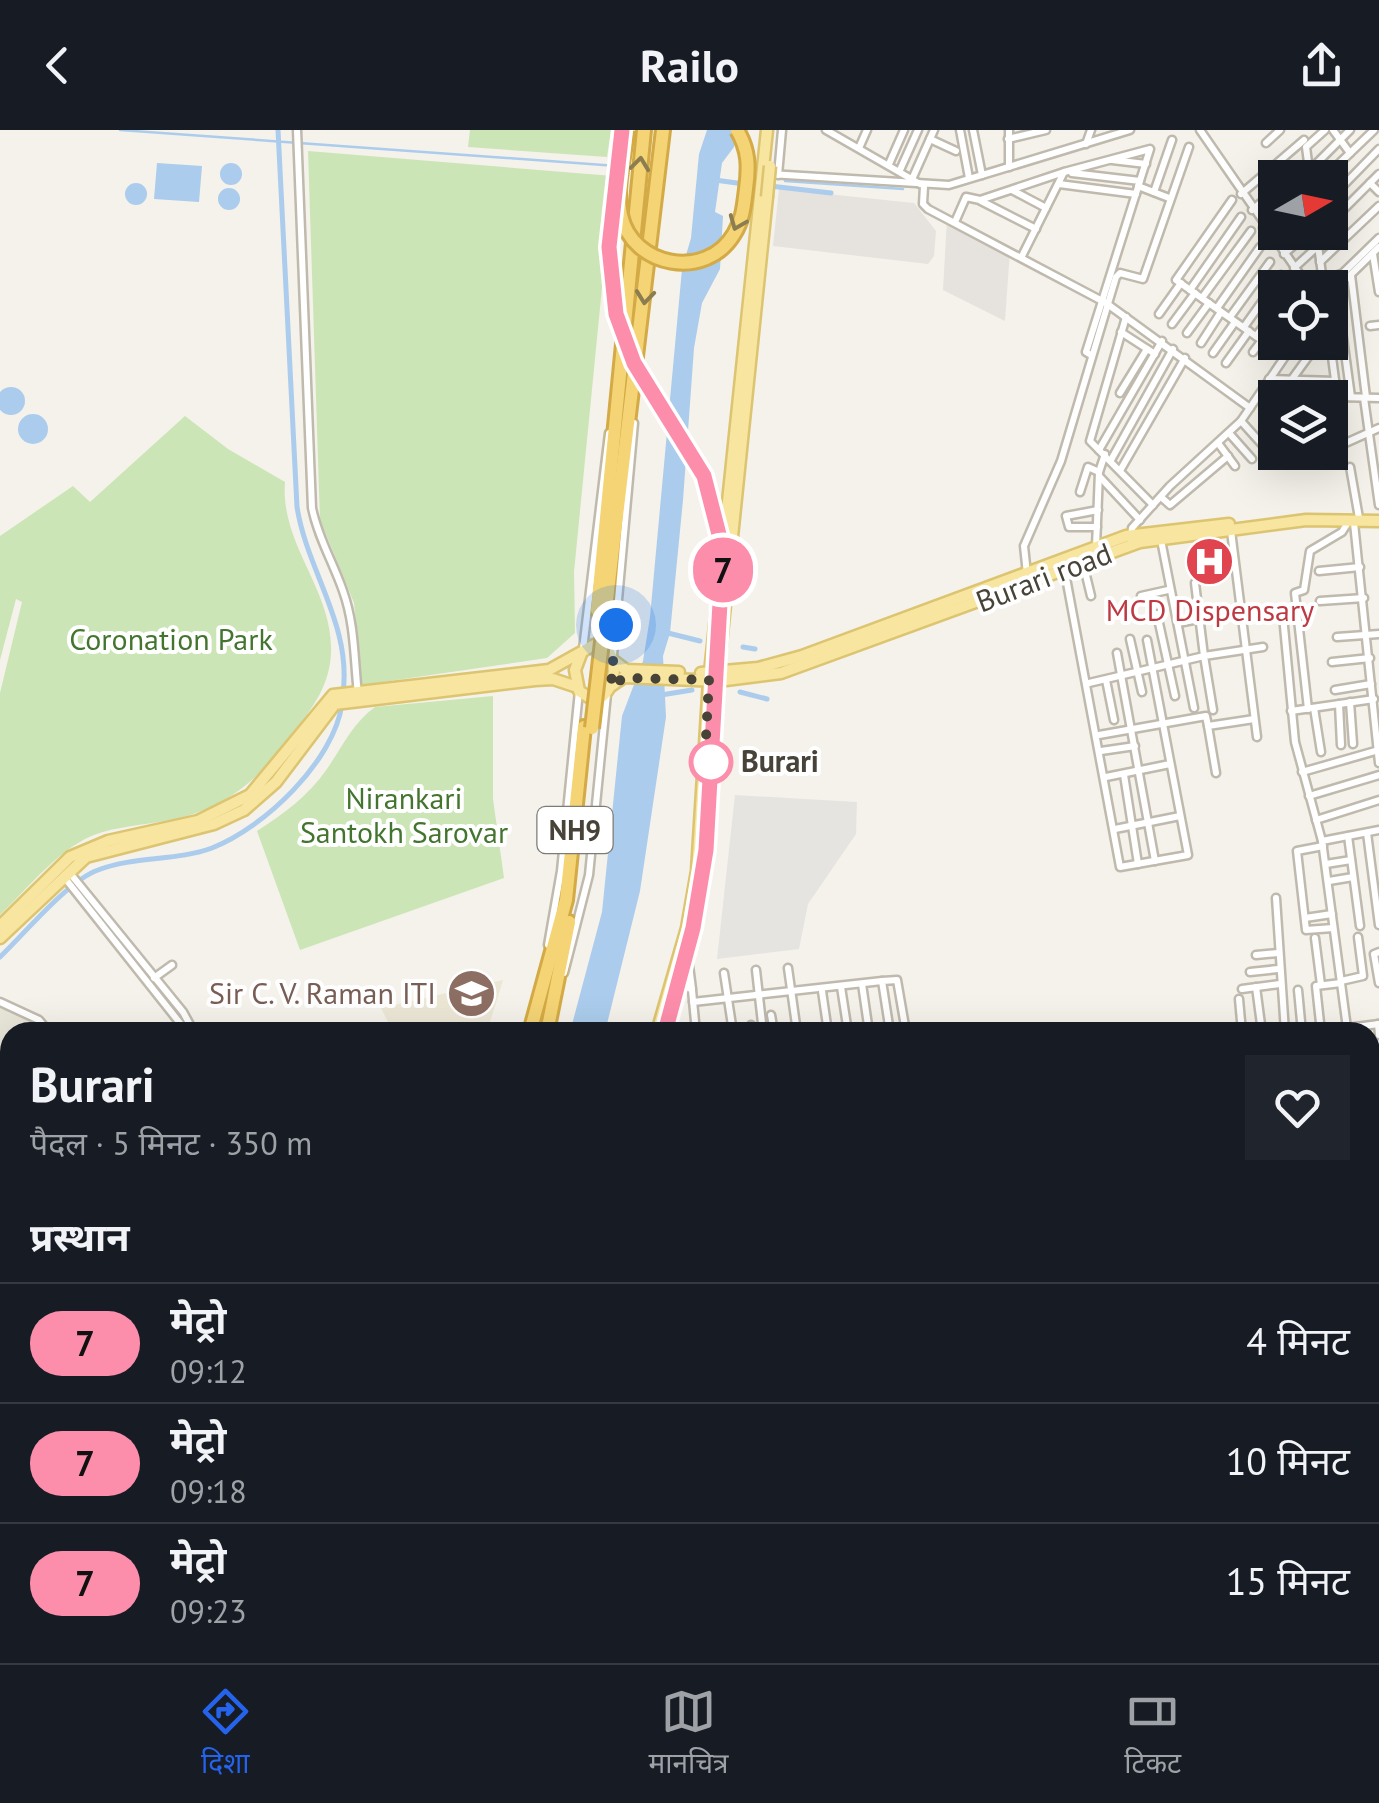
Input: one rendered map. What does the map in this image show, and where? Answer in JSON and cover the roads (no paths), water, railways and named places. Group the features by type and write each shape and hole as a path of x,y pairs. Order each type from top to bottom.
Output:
{"highway":[{"path":"626,130 619,203 624,226 651,256 681,263 714,253 734,236 748,166 737,130"},
{"path":"550,1022 560,982 563,932 580,860 621,444 617,400 644,130"},
{"path":"621,444 634,402 663,130"},
{"path":"532,1022 544,976 563,932"}],"main road":[{"path":"668,1022 697,871 763,190 771,167 771,130"},
{"name":"Burari road","path":"714,677 794,669 1063,565 1096,546 1310,515 1353,522"},
{"name":"Burari road","path":"714,677 802,656 1027,576 1082,562 1131,540 1306,520 1379,519"},
{"path":"0,926 86,858 118,846 185,832 244,810 276,782 336,699 550,670 600,645 625,674"},
{"path":"578,689 575,670 582,652"},
{"path":"609,690 613,659"},
{"path":"415,688 553,679 594,699 625,674 714,677"},
{"path":"662,1022 688,958 708,840 714,677"},
{"path":"0,938 66,874"}],"street":[{"path":"300,130 312,508 317,532 347,606 356,696"},
{"path":"782,130 771,167 925,187 982,175 1090,138 1130,130"},
{"path":"859,148 867,130"},
{"path":"889,164 904,130"},
{"path":"900,170 918,130"},
{"path":"913,177 934,130"},
{"path":"960,130 969,178"},
{"path":"973,130 982,175"},
{"path":"1009,167 1009,134 1046,130"},
{"path":"1076,130 1090,138"},
{"path":"1090,138 1098,130"},
{"path":"1200,130 1258,219"},
{"path":"1266,143 1280,130"},
{"path":"1300,130 1307,160"},
{"path":"1241,194 1324,130"},
{"path":"1333,130 1350,153"},
{"path":"1320,160 1350,130"},
{"path":"1343,160 1374,130"},
{"path":"829,131 925,187"},
{"path":"930,140 956,151"},
{"path":"1154,192 1172,140"},
{"path":"1103,302 1117,274 1144,278 1190,147"},
{"path":"980,200 1149,148 1060,461 1024,546 1027,576"},
{"path":"1348,181 1379,149"},
{"path":"1109,160 1146,164"},
{"path":"1066,172 1139,187 1169,198"},
{"path":"1022,256 1066,172"},
{"path":"1348,205 1379,174"},
{"path":"1370,182 1379,192"},
{"path":"1058,184 1139,187"},
{"path":"925,187 925,205 1103,302 1250,408"},
{"path":"1011,190 1046,208"},
{"path":"954,222 966,196 1036,229"},
{"path":"1232,200 1176,278 1258,338"},
{"path":"1252,210 1258,205"},
{"path":"1320,262 1379,206"},
{"path":"1187,333 1199,296 1241,218"},
{"path":"1172,324 1251,231"},
{"path":"1346,270 1379,238"},
{"path":"1201,343 1258,249"},
{"path":"1281,250 1294,268 1315,250"},
{"path":"1284,254 1290,250"},
{"path":"1318,250 1322,270"},
{"path":"1348,276 1376,250"},
{"path":"1376,250 1379,292"},
{"path":"1213,353 1270,262"},
{"path":"1351,275 1366,434 1379,505"},
{"path":"1159,314 1181,284"},
{"path":"1126,317 1090,440 1153,505"},
{"path":"1253,352 1253,334 1258,323"},
{"path":"1226,363 1258,329"},
{"path":"1122,332 1155,354"},
{"path":"1096,546 1099,474 1105,455 1162,342"},
{"path":"1120,393 1147,348"},
{"path":"1105,455 1173,349"},
{"path":"1121,469 1184,358"},
{"path":"1269,379 1281,360"},
{"path":"1269,379 1292,380 1306,360"},
{"path":"1342,360 1350,396 1379,398"},
{"path":"1131,540 1140,520 1153,505 1241,421 1258,395"},
{"path":"582,652 606,446 617,400"},
{"path":"613,659 634,402"},
{"path":"1241,421 1258,440"},
{"path":"1348,442 1379,428"},
{"path":"1229,432 1252,459"},
{"path":"1218,444 1235,466"},
{"path":"1161,497 1170,505 1228,456"},
{"path":"1080,492 1088,467 1140,520"},
{"path":"1350,467 1353,522 1370,658 1375,671 1379,763"},
{"path":"1097,527 1068,528 1066,516 1098,510"},
{"path":"1321,752 1295,594 1305,589 1305,563 1310,551 1353,522"},
{"path":"1231,531 1257,737"},
{"path":"1160,539 1194,708"},
{"path":"1082,562 1091,596"},
{"path":"1063,565 1102,751 1120,867 1188,856 1147,640"},
{"path":"1319,571 1360,568"},
{"path":"1195,584 1214,710"},
{"path":"1140,596 1168,590"},
{"path":"1320,601 1364,598"},
{"path":"1177,623 1240,610"},
{"path":"1157,614 1175,696"},
{"path":"1283,616 1291,711 1302,772 1323,843 1345,1022"},
{"path":"586,622 616,625"},
{"path":"1337,636 1379,634"},
{"path":"1130,640 1142,692"},
{"path":"1089,683 1263,646"},
{"path":"1117,654 1155,861"},
{"path":"1332,662 1370,658"},
{"path":"1106,680 1114,720"},
{"path":"544,976 561,871 578,689"},
{"path":"560,982 571,955 589,875 609,690"},
{"path":"1335,690 1374,692"},
{"path":"1291,711 1350,702 1374,692"},
{"path":"1350,702 1353,744"},
{"path":"1338,704 1341,745"},
{"path":"1098,735 1206,716 1216,773"},
{"path":"1208,726 1254,719"},
{"path":"1102,751 1134,746"},
{"path":"1302,772 1379,750"},
{"path":"1106,777 1170,764"},
{"path":"1124,775 1138,864"},
{"path":"1309,796 1379,775"},
{"path":"1316,820 1379,800"},
{"path":"1115,829 1180,816"},
{"path":"1333,928 1307,931 1297,852 1379,830"},
{"path":"1366,833 1379,925"},
{"path":"1348,836 1360,926"},
{"path":"1326,864 1351,860"},
{"path":"66,874 183,1022"},
{"path":"1329,881 1354,877"},
{"path":"1276,898 1284,1022"},
{"path":"1305,918 1332,914"},
{"path":"1321,1022 1316,986 1363,976 1358,937"},
{"path":"1316,938 1322,985"},
{"path":"1379,952 1374,954 1379,984"},
{"path":"1256,955 1278,953"},
{"path":"688,958 695,1022"},
{"path":"151,978 172,965"},
{"path":"788,968 796,1022"},
{"path":"1250,972 1278,969"},
{"path":"756,970 762,1022"},
{"path":"724,973 732,1022"},
{"path":"678,980 692,990"},
{"path":"882,981 888,1022"},
{"path":"693,1002 791,989 822,990 899,982 905,1022"},
{"path":"862,984 868,1022"},
{"path":"1242,990 1280,984"},
{"path":"841,987 846,1022"},
{"path":"1256,987 1261,1022"},
{"path":"822,990 827,1022"},
{"path":"1298,990 1301,1022"},
{"path":"1239,999 1241,1022"},
{"path":"0,1002 40,1022"},
{"path":"772,1015 773,1022"}],"water":[{"path":"707,130 737,130 734,147 722,163 715,212 723,216 720,269 702,303 694,348 670,633 663,656 666,717 640,891 607,1022 573,1022 602,912 622,716 643,661 650,617 682,269 691,238 699,154"},
{"path":"157,163 202,166 199,202 154,199"},
{"path":"231,163 239,166 239,182 231,185 223,182 220,174 223,166"},
{"path":"136,183 144,186 144,202 136,205 128,202 125,194 128,186"},
{"path":"229,188 237,191 237,207 229,210 221,207 218,199 221,191"},
{"path":"6,388 16,388 24,396 24,406 16,414 6,414 -1,408 -1,394"},
{"path":"33,414 47,423 48,429 39,443 33,444 19,435 18,429 27,415"}],"waterway":[{"path":"120,130 617,166"},
{"path":"278,130 297,507 341,644 343,693"},
{"path":"715,180 744,184"},
{"path":"785,181 903,189"},
{"path":"770,186 831,193"},
{"path":"664,632 700,641"},
{"path":"743,647 755,649"},
{"path":"661,695 692,690"},
{"path":"740,692 767,699"},
{"path":"0,957 86,876 126,862 199,852 253,825 274,809 311,769 326,748 342,704"}],"railway":[{"path":"622,130 609,247 616,314 634,363 709,487 723,550 705,850 693,928 668,1022"}],"metro line":[{"name":"7","path":"622,130 609,247 616,314 634,363 704,476 723,550 706,850 693,928 668,1022"}],"place":[{"name":"MCD Dispensary","path":"1210,562"},
{"name":"Burari","path":"711,762"},
{"name":"Sir C. V. Raman ITI","path":"471,994"}],"park label":[{"name":"Coronation Park","path":"171,640"},
{"name":"Nirankari Santokh Sarovar","path":"404,816"}]}
